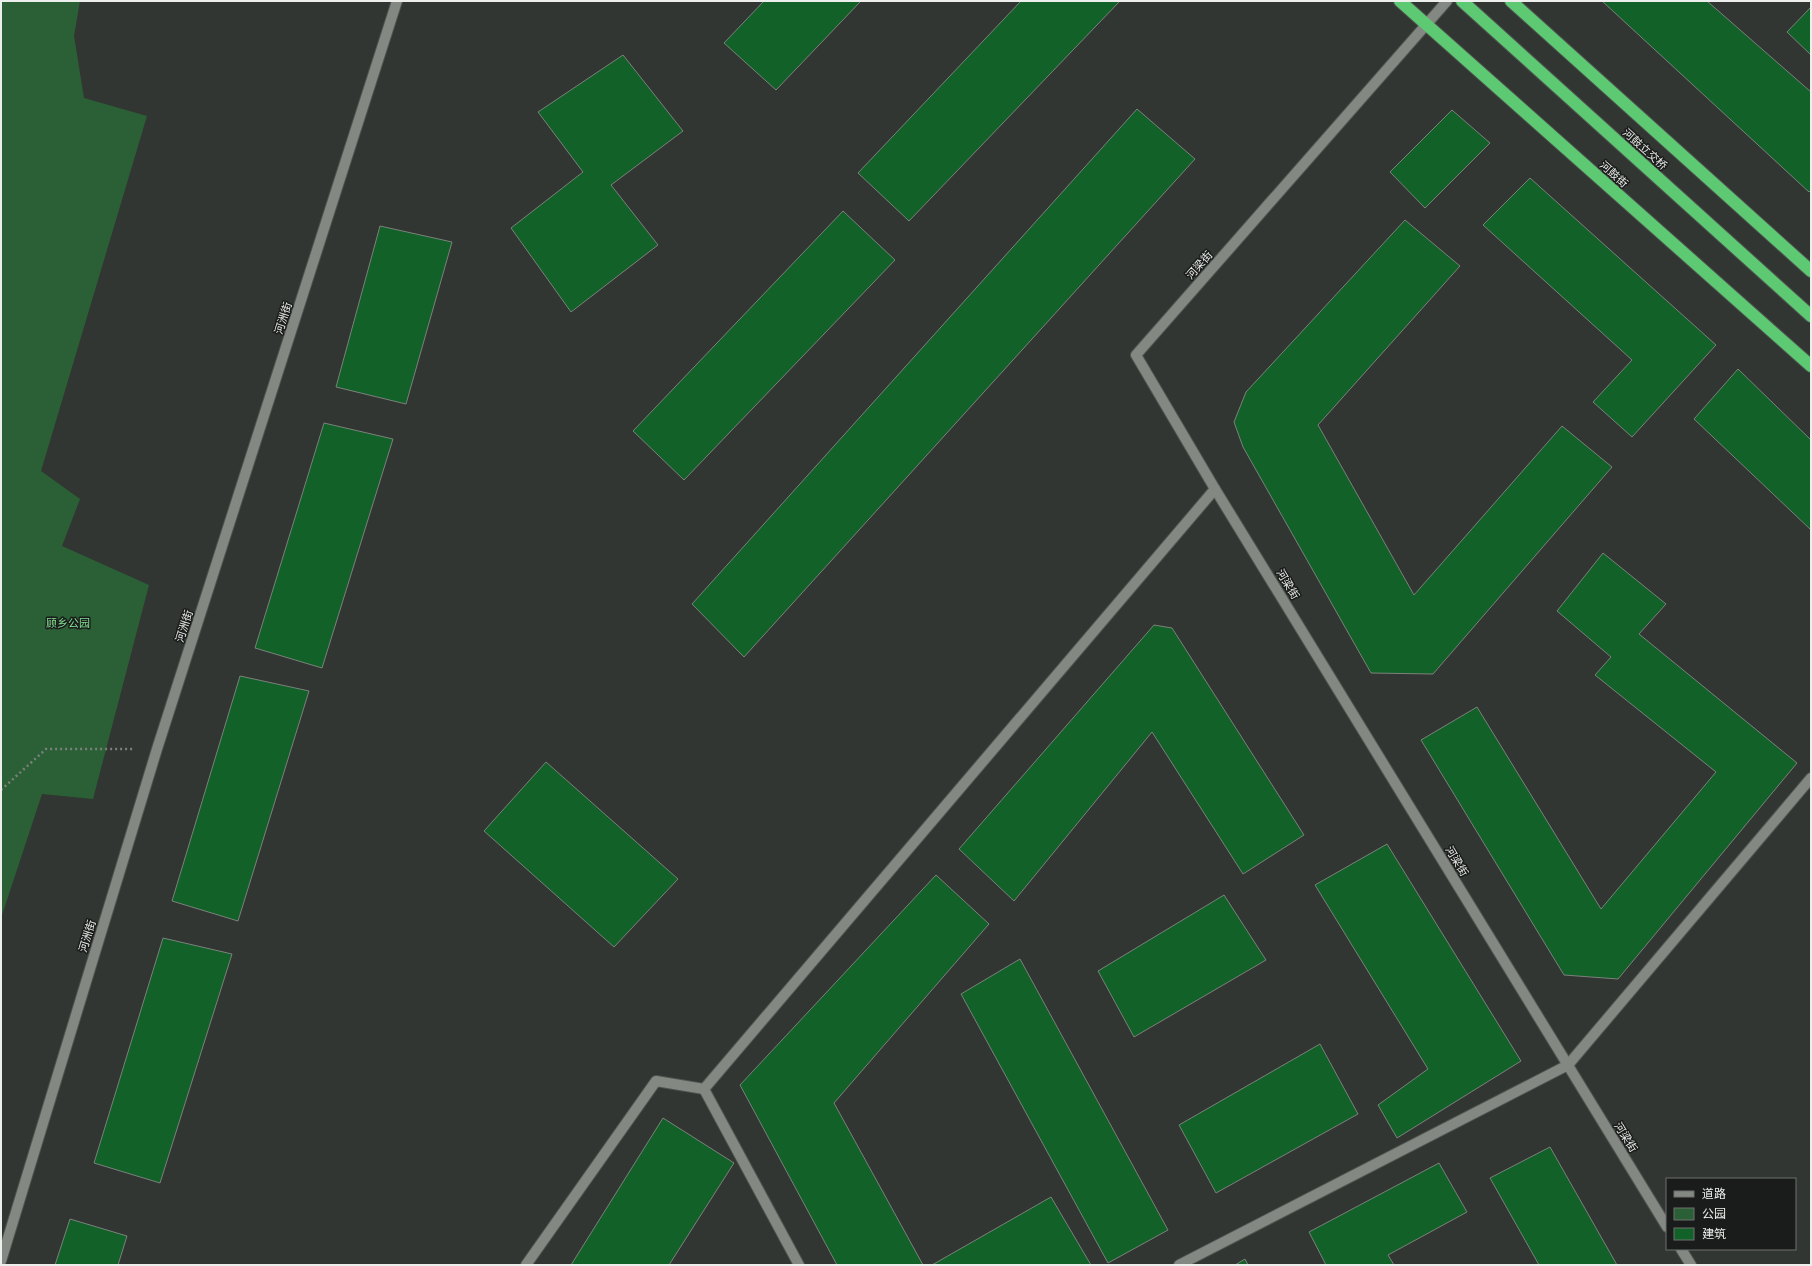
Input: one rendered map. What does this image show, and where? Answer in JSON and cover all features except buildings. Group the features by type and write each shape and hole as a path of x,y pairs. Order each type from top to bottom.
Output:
{"highway":[{"name":"河鼓街","path":"1400,1 1811,366"},
{"name":"河鼓立交桥","path":"1462,1 1811,316"},
{"path":"1510,1 1811,271"}],"street":[{"name":"河洲街","path":"1,1261 157,749 397,1"},
{"name":"河梁街","path":"1447,1 1428,25 1136,355 1215,489 1666,1225"},
{"path":"704,1089 1215,489"},
{"path":"1179,1265 1568,1065 1811,778"},
{"path":"526,1265 656,1081 704,1089"},
{"path":"704,1089 799,1265"},
{"path":"1682,1250 1691,1265"}],"path":[{"path":"1,790 46,748 157,749"}],"green space":[{"name":"顾乡公园","path":"1,1 80,1 74,36 84,98 147,116 41,471 80,499 62,546 149,585 93,799 42,794 1,918"}]}
